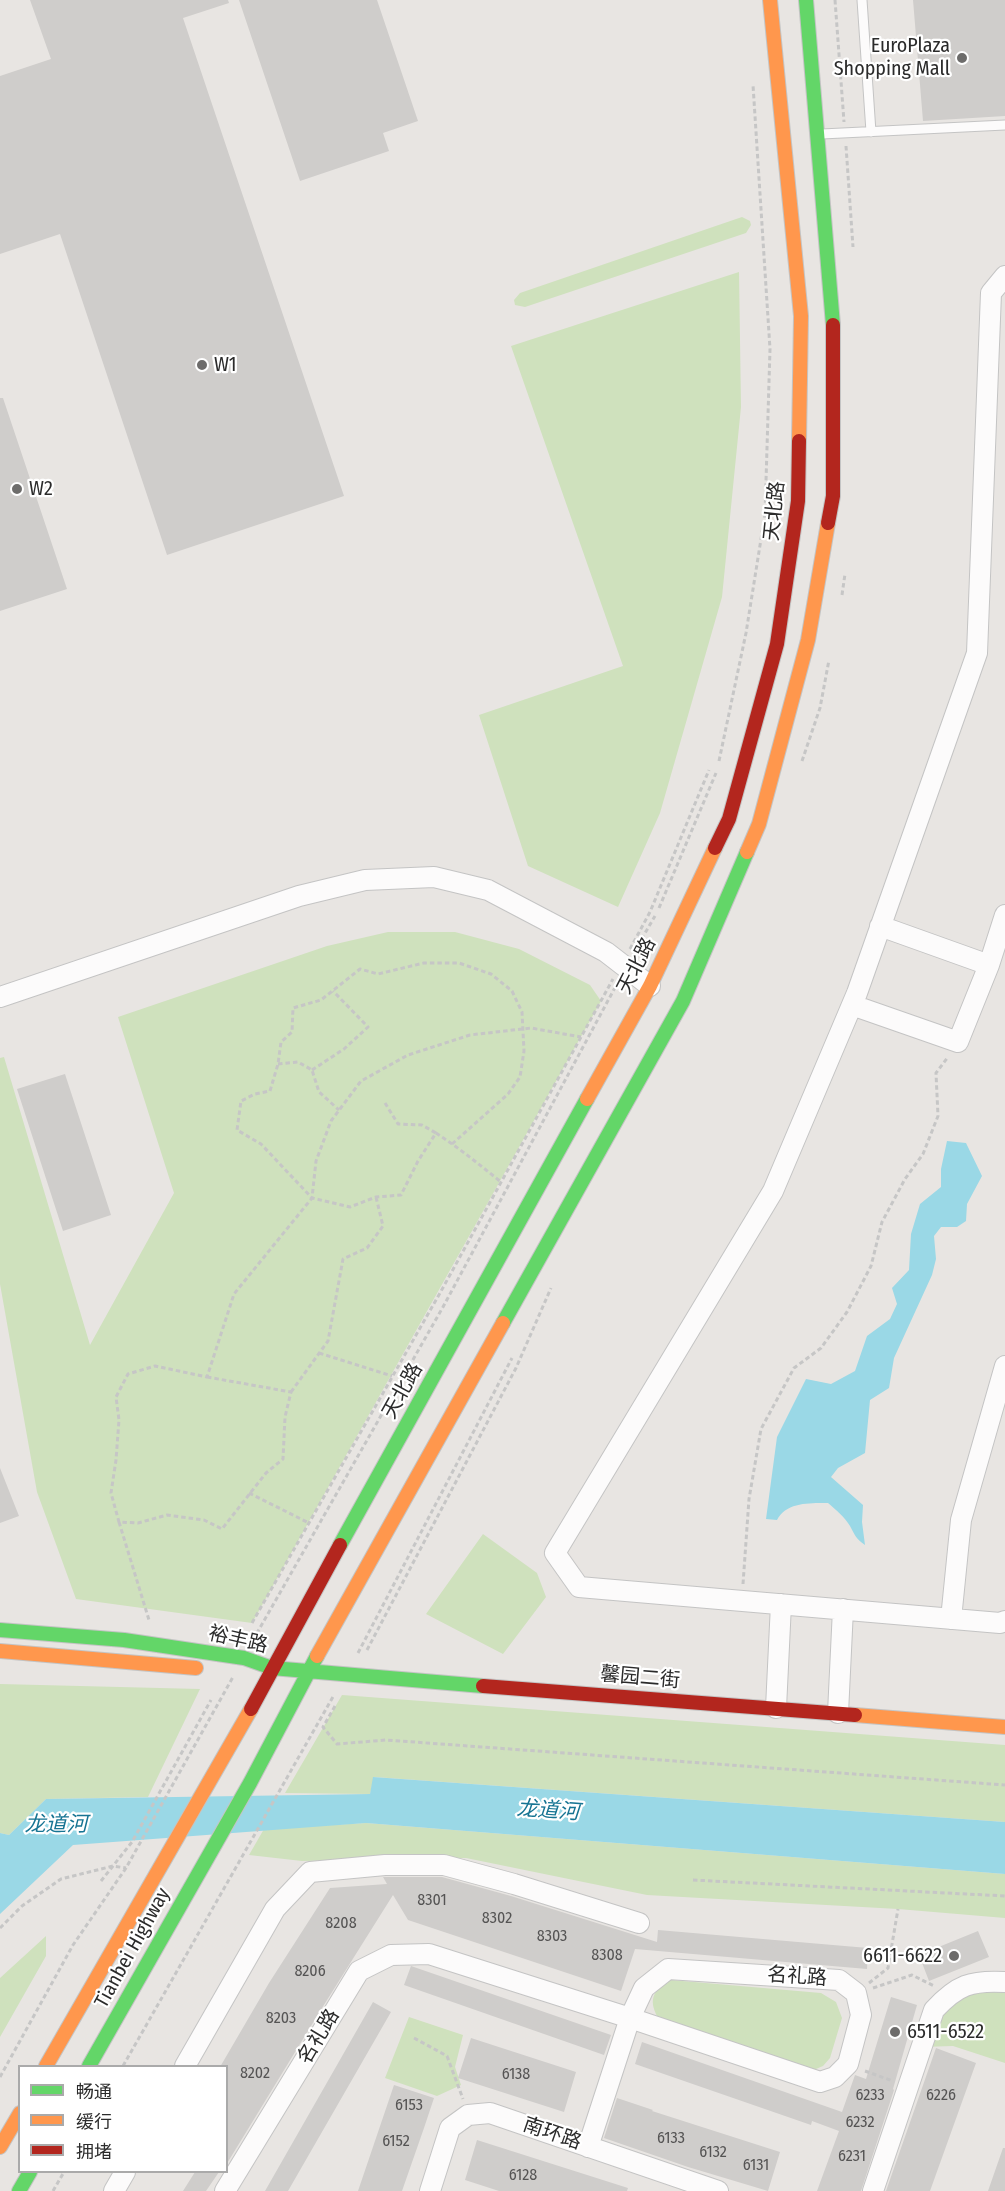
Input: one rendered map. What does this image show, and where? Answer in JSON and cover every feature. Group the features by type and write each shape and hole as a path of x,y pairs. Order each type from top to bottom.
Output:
{"main road":[{"name":"天北路","path":"170,1850 253,1706 650,986 729,819 777,644 798,501 801,316 770,0"},
{"path":"309,1672 683,1001 759,824 808,640 833,496 832,311 806,0"},
{"name":"裕丰路","path":"0,1630 124,1640 244,1658 272,1668"},
{"name":"裕丰路","path":"0,1651 214,1670"},
{"name":"馨园二街","path":"272,1668 1005,1727"},
{"name":"裕丰路","path":"236,1671 272,1668"},
{"name":"Tianbei Highway","path":"90,2065 309,1672"},
{"name":"Tianbei Highway","path":"47,2065 170,1850"},
{"path":"0,2147 18,2116"},
{"path":"19,2191 29,2173"}],"street":[{"path":"1005,276 991,293 977,653 852,1005 773,1191 555,1553 579,1587 1000,1623 1005,1621"},
{"path":"0,997 299,896 365,880 434,877 488,890 560,926 606,952 650,986"},
{"path":"852,1005 958,1042 1005,918"},
{"path":"880,926 988,964"},
{"path":"951,1619 961,1520 1005,1366"},
{"path":"776,1708 781,1604"},
{"path":"838,1713 843,1609"},
{"path":"186,2065 275,1909 310,1872 384,1865 444,1865 639,1923"},
{"name":"名礼路","path":"225,2191 359,1971 392,1954 429,1954 820,2082 835,2077 848,2064"},
{"name":"名礼路","path":"588,2147 630,2018 644,1988 668,1970 839,1980 856,1994"},
{"path":"873,2191 934,2010 949,1993 968,1984 987,1981 1005,1982"},
{"path":"848,2064 861,2015 856,1994"},
{"name":"南环路","path":"468,2115 490,2114 718,2191"},
{"path":"430,2191 450,2128 468,2115"},
{"path":"114,2191 124,2173"}],"lane":[{"path":"861,0 871,132"},
{"path":"819,134 1005,125"}],"path":[{"path":"252,1623 393,1376 581,1036 656,914 716,771 746,633 765,514 770,350 752,76"},
{"path":"244,1658 448,1296 624,965 650,912 710,770"},
{"path":"436,1133 418,1161 401,1195 376,1197 350,1207 312,1198 261,1144 237,1130 241,1101 255,1094 270,1092 281,1042 292,1032 293,1008 321,1000 360,969 378,974 424,963 459,963 491,974 512,991 522,1012 524,1051 520,1077 508,1094 452,1144"},
{"path":"312,1070 344,1049 368,1027 333,991"},
{"path":"207,1377 234,1294 312,1198 316,1161 331,1121 362,1081 408,1055 470,1035 531,1028 581,1036"},
{"path":"741,1601 749,1499 761,1429 794,1368 821,1348 847,1312 871,1266 882,1222 905,1179 922,1154 938,1116 936,1073 958,1042"},
{"path":"278,1064 298,1062 312,1070 319,1092 339,1110"},
{"path":"385,1103 398,1124 422,1125 452,1144 501,1182"},
{"path":"119,1521 138,1523 167,1515 204,1520 222,1529 266,1473 283,1459 285,1417 291,1392 328,1341 343,1258 367,1248 383,1226 376,1197"},
{"path":"319,1353 393,1376"},
{"path":"124,2065 243,1852 347,1674 510,1364"},
{"path":"150,1624 111,1493 119,1420 116,1397 128,1374 155,1366 291,1392"},
{"path":"249,1493 309,1523"},
{"path":"0,2077 73,1945 126,1868 236,1671"},
{"path":"101,1881 132,1842 211,1700"},
{"path":"335,1707 323,1727 337,1744 386,1740 1005,1785"},
{"path":"0,1928 22,1906 61,1879 113,1866 126,1868"},
{"path":"693,1880 1005,1896"},
{"path":"856,1994 888,1968 898,1909"},
{"path":"856,1994 912,1975 949,1993"},
{"path":"414,2038 447,2056 468,2115"},
{"path":"848,2064 908,2088"},
{"path":"53,2191 63,2173"}],"green space":[{"path":"742,217 750,221 751,225 746,233 525,307 515,305 514,300 520,293"},
{"path":"739,272 741,407 722,597 660,813 618,907 528,866 479,715 623,666 511,346"},
{"path":"388,932 455,932 519,949 590,985 601,1001 252,1623 76,1599 37,1492 0,1284 0,1058 4,1057 90,1345 174,1193 118,1017 327,946"},
{"path":"483,1534 537,1573 546,1597 503,1654 426,1614"},
{"path":"0,1684 200,1689 148,1797 46,1799 9,1835 0,1833"},
{"path":"342,1695 1005,1745 1005,1822 374,1777 370,1794 285,1793"},
{"path":"366,1823 1005,1874 1005,1918 898,1909 647,1895 466,1858 302,1861 249,1855 264,1829"},
{"path":"46,1936 46,1956 0,2037 0,1978"},
{"path":"671,1980 821,1993 836,2002 842,2018 830,2058 823,2066 809,2072 662,2024 655,2011 653,1999 658,1989"},
{"path":"1005,1982 1005,2063 953,2046 922,2047 949,1993"},
{"path":"409,2017 463,2035 455,2067 461,2085 437,2096 385,2078"}],"water":[{"path":"947,1141 966,1143 982,1176 967,1204 966,1221 957,1227 941,1227 934,1236 936,1259 932,1275 894,1358 889,1388 870,1400 865,1453 838,1468 831,1477 863,1505 862,1522 865,1545 856,1537 840,1513 828,1503 799,1505 786,1510 777,1520 766,1519 777,1437 806,1379 831,1384 855,1371 867,1336 890,1319 897,1304 892,1288 909,1270 911,1234 920,1204 941,1187 941,1169"},
{"name":"龙道河","path":"373,1777 1005,1822 1005,1874 366,1823 73,1845 0,1914 0,1833 9,1835 46,1799 370,1794"}],"building":[{"name":"W1","path":"30,0 228,0 229,3 183,18 344,496 167,555 60,234 0,254 0,76 51,59"},
{"path":"239,0 377,0 418,121 383,133 389,151 300,181"},
{"name":"EuroPlaza Shopping Mall","path":"913,0 1005,0 1005,116 923,121"},
{"name":"W2","path":"0,398 3,398 67,589 0,611"},
{"path":"65,1074 111,1215 63,1231 17,1089"},
{"path":"0,1468 19,1516 0,1523"},
{"path":"383,1877 442,1877 657,1942 658,1930 868,1948 867,1969 635,1949 621,1991 408,1920 393,1895 228,2162 228,2065 221,2065 269,1983 330,1888 387,1884"},
{"name":"6611-6622","path":"978,1931 989,1957 929,1981 919,1955"},
{"path":"411,1966 611,2035 604,2055 404,1985"},
{"path":"891,1997 917,2005 894,2090 861,2191 817,2191 839,2131 812,2121 811,2125 635,2064 642,2042 842,2112 855,2075 866,2079"},
{"path":"373,2002 391,2012 288,2191 265,2191"},
{"path":"471,2038 576,2072 564,2112 458,2078"},
{"path":"936,2048 976,2063 930,2191 886,2191"},
{"path":"394,2085 434,2098 424,2128 402,2191 358,2191"},
{"path":"617,2098 780,2152 768,2191 604,2138"},
{"path":"477,2140 628,2188 627,2191 499,2191 465,2180"},
{"path":"1003,2148 1005,2148 1005,2191 988,2191"},
{"path":"194,2173 218,2173 206,2191 183,2191"}],"traffic: fast":[{"path":"806,0 833,325"},
{"path":"503,1323 683,1001 747,852"},
{"path":"340,1545 587,1099"},
{"path":"0,1630 124,1640 244,1658 272,1668 483,1686"},
{"path":"90,2065 250,1783 317,1656"},
{"path":"19,2191 29,2173"}],"traffic: slow":[{"path":"770,0 801,316 799,441"},
{"path":"747,852 759,824 808,640 828,523"},
{"path":"587,1099 650,986 715,848"},
{"path":"317,1656 503,1323"},
{"path":"0,1651 196,1668"},
{"path":"47,2065 251,1709"},
{"path":"855,1715 1005,1727"},
{"path":"0,2147 18,2116"}],"traffic: jam":[{"path":"828,523 833,496 833,325"},
{"path":"715,848 729,819 777,644 798,501 799,441"},
{"path":"251,1709 340,1545"},
{"path":"483,1686 855,1715"}],"place":[{"name":"EuroPlaza Shopping Mall","path":"962,58"},
{"name":"W1","path":"202,365"},
{"name":"W2","path":"17,489"},
{"name":"6611-6622","path":"954,1956"},
{"name":"6511-6522","path":"895,2032"}]}
